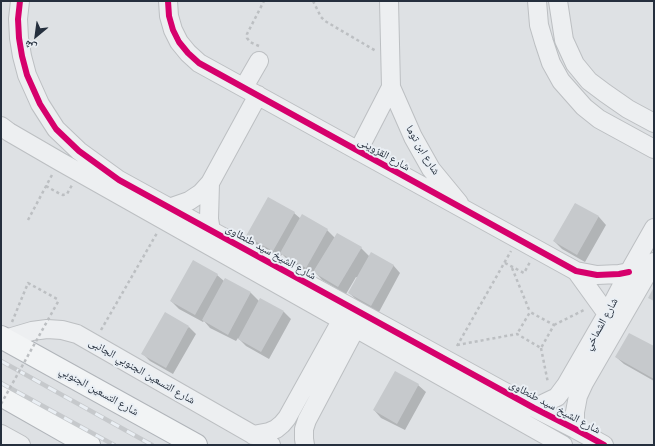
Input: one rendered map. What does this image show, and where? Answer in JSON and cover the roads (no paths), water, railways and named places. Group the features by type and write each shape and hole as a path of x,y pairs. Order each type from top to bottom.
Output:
{"highway":[{"name":"شارع التسعين الجنوبي","path":"3,338 196,445"},
{"path":"1,395 90,445"}],"street":[{"name":"شارع الشيخ سيد طنطاوى","path":"20,1 18,19 22,56 27,75 44,110 56,129 116,185"},
{"name":"شارع القزوينى","path":"168,1 169,16 173,30 179,42 188,53 199,62 576,271 597,275 629,272"},
{"name":"شارع ابن توما","path":"389,1 392,87 413,137 432,169 463,209"},
{"path":"537,1 539,25 544,42 551,63 561,81 584,107 599,119 654,149"},
{"path":"558,1 564,40 575,64 589,80 605,93 628,109 654,123"},
{"path":"167,214 176,206 189,201 201,193 210,184 251,91 259,61"},
{"path":"358,151 392,87"},
{"name":"شارع الشيخ سيد طنطاوى","path":"1,126 79,172 116,185 353,317 453,353 534,408 604,445"},
{"path":"210,184 209,219 211,230"},
{"name":"شارع الشيخ سيد طنطاوى","path":"167,214 211,230 563,445"},
{"name":"شارع الشماخي","path":"576,429 575,418 578,396 578,379 603,309 629,272 654,228"},
{"name":"شارع الشماخي","path":"534,408 557,396 578,379 654,262"},
{"name":"شارع القزوينى","path":"576,271 603,309"},
{"path":"253,435 269,432 282,424 353,317"},
{"path":"305,445 304,429 307,420 353,317"},
{"name":"شارع التسعين الجنوبي الجانبى","path":"3,338 47,329 62,330 77,334 271,445"},
{"path":"2,438 21,445"}],"railway":[{"path":"1,361 152,445"},
{"path":"1,383 114,445"}]}
